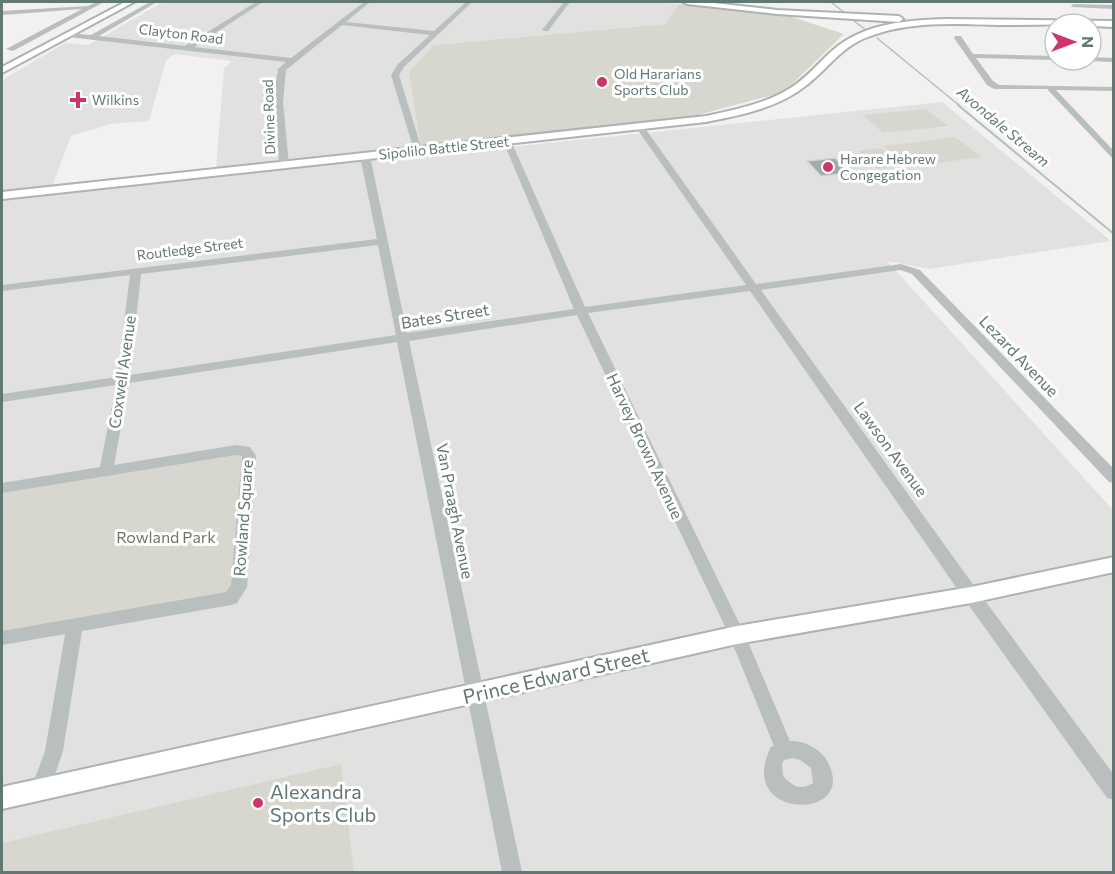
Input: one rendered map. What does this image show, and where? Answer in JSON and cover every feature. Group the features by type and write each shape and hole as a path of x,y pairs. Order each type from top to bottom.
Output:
{"main road":[{"path":"2,70 130,2"},
{"path":"687,2 777,12 948,21 1043,23"},
{"path":"777,12 861,35 894,27 948,21"},
{"name":"Sipolilo Battle Street","path":"2,196 727,115 776,100 798,88 837,49 861,35"},
{"name":"Prince Edward Street","path":"2,798 737,635 971,595 1113,564"}],"street":[{"path":"2,13 9,2"},
{"path":"10,49 101,2"},
{"path":"93,37 154,2"},
{"path":"187,48 260,2"},
{"name":"Divine Road","path":"284,165 279,77 282,69 367,2"},
{"path":"418,150 395,75 401,66 469,2"},
{"path":"546,30 567,2"},
{"path":"1070,4 1113,7"},
{"path":"2,13 90,7"},
{"path":"75,15 99,18"},
{"path":"339,23 436,33"},
{"name":"Clayton Road","path":"68,35 291,60"},
{"path":"958,38 993,85 1113,89"},
{"path":"2,48 35,52"},
{"path":"972,56 1043,58"},
{"path":"1049,87 1110,149 1113,157"},
{"name":"Lawson Avenue","path":"639,126 971,595 1113,791"},
{"name":"Harvey Brown Avenue","path":"507,141 581,311 737,635 785,750"},
{"name":"Van Praagh Avenue","path":"365,156 512,873"},
{"name":"Routledge Street","path":"2,288 382,241"},
{"name":"Bates Street","path":"2,399 581,311 895,267"},
{"name":"Lezard Avenue","path":"895,267 916,272 1113,478"},
{"name":"Coxwell Avenue","path":"106,472 123,381 136,271"},
{"name":"Rowland Square","path":"2,488 236,450 248,452 239,587 234,596 223,601 2,638"},
{"path":"41,789 54,751 75,624"}],"shaded area":[{"path":"163,2 660,2 679,4 665,24 434,45 421,148 425,156 942,102 1111,241 929,269 887,261 1113,510 1113,872 2,872 2,80 65,43 88,45","holes":["175,54 232,61 224,68 216,169 53,184 71,136 110,124 149,121 166,60"]}],"green space":[{"name":"Old Hararians Sports Club","path":"679,4 792,17 844,34 784,92 683,119 421,148 409,72 434,45 665,24"},
{"path":"926,109 948,126 883,133 863,115"},
{"path":"955,137 982,157 908,167 884,146"},
{"path":"881,148 902,166 878,169 858,151"},
{"name":"Rowland Park","path":"245,449 236,600 2,637 2,490"},
{"name":"Alexandra Sports Club","path":"341,764 354,872 2,872 2,843"}],"building":[{"name":"Harare Hebrew Congegation","path":"835,158 851,173 821,176 807,161"}],"waterway":[{"name":"Avondale Stream","path":"831,2 846,14"},
{"name":"Avondale Stream","path":"854,21 866,30"},
{"name":"Avondale Stream","path":"877,38 960,106"},
{"name":"Avondale Stream","path":"958,105 1114,234"}],"place":[{"name":"Old Hararians Sports Club","path":"602,82"},
{"name":"Wilkins","path":"78,100"},
{"name":"Harare Hebrew Congegation","path":"828,167"},
{"name":"Alexandra Sports Club","path":"258,803"}]}
